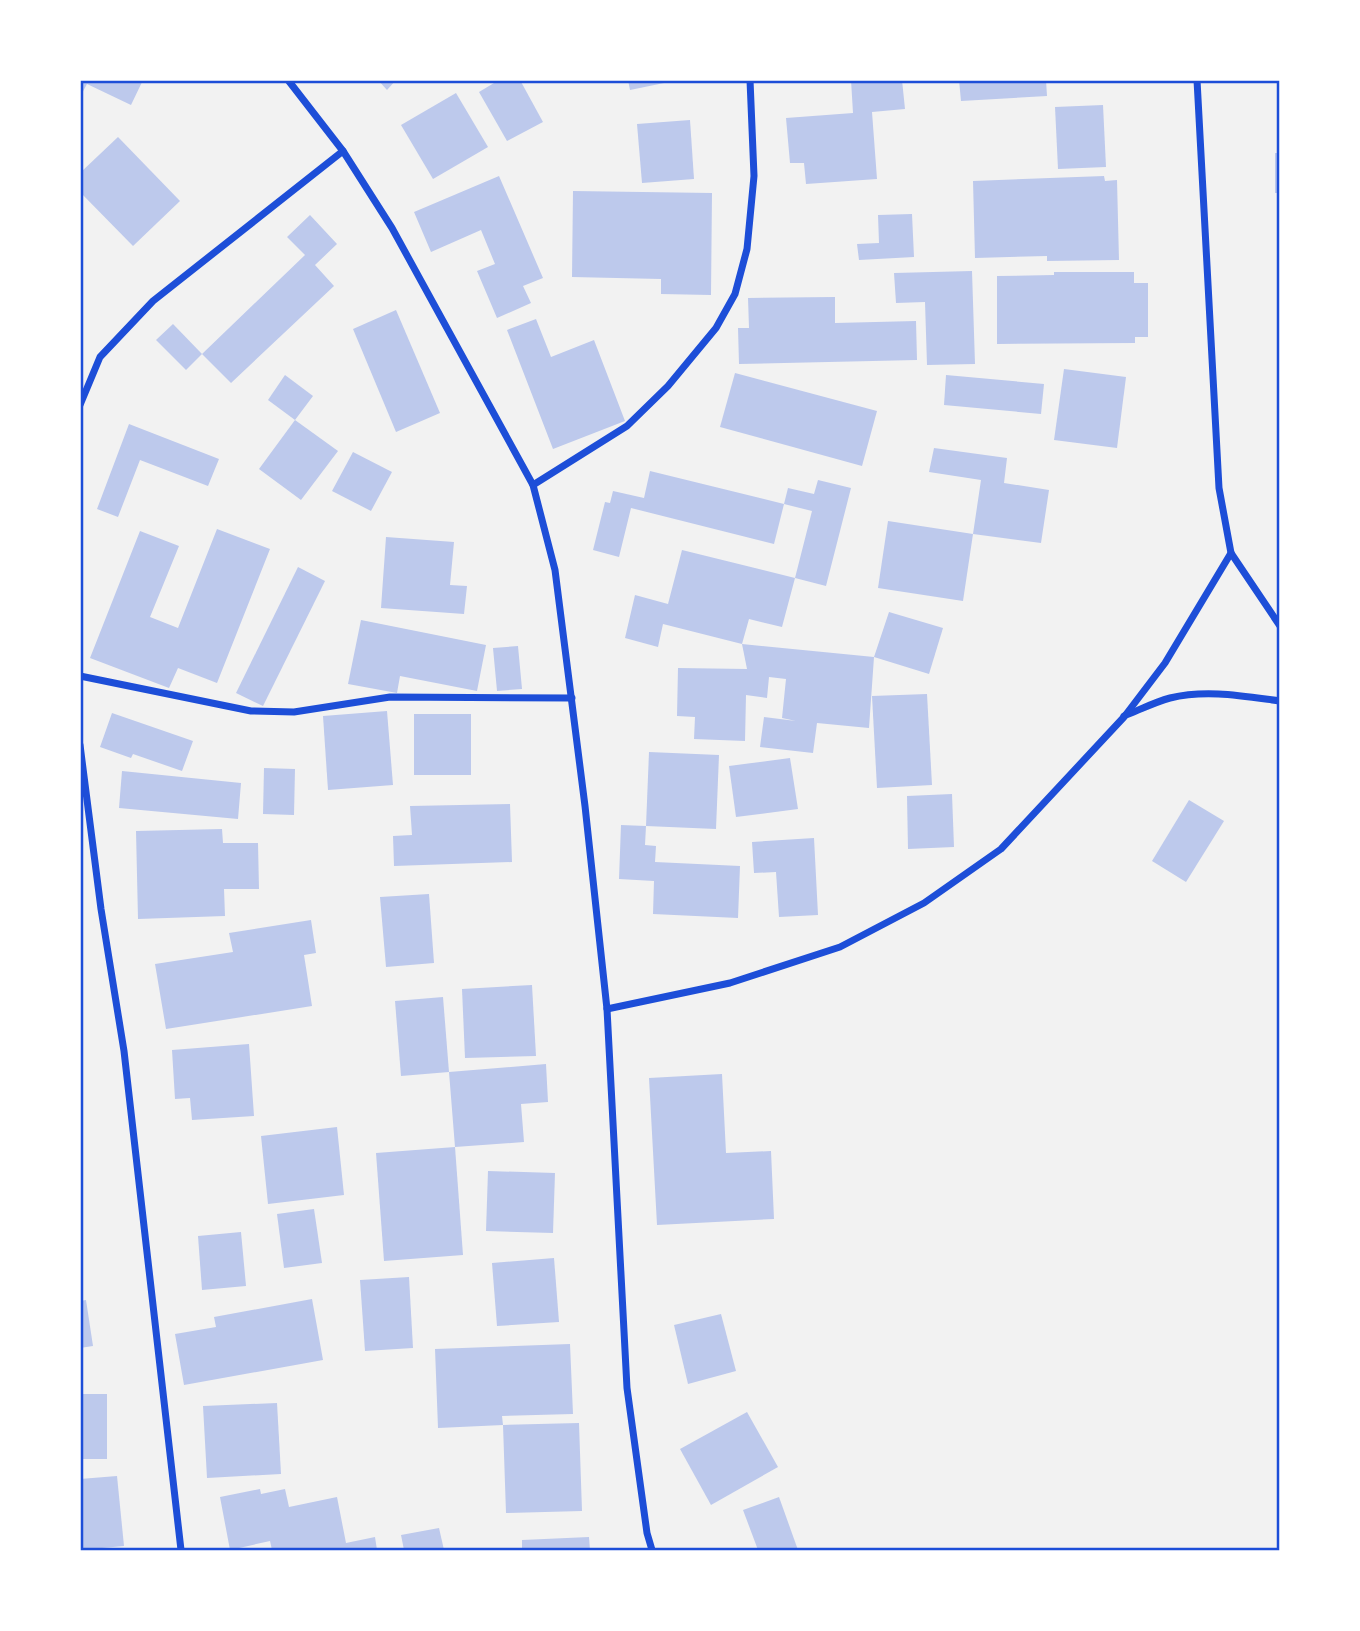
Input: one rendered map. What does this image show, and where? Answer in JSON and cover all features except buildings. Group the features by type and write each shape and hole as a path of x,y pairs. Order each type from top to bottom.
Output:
{"street":[{"path":"288,80 343,151 392,228 533,485 555,570 607,1009 627,1388 647,1533 652,1550"},
{"path":"533,485 627,426 668,386 716,328 735,294 747,249 754,176 750,80"},
{"path":"1198,80 1219,488 1231,553 1279,626"},
{"path":"80,405 100,357 153,301 343,151"},
{"path":"607,1009 730,983 840,947 924,903 1002,849 1124,717 1165,663 1231,553"},
{"path":"80,676 251,711 294,712 390,697 572,698"},
{"path":"1124,717 1169,698 1200,693 1279,701"},
{"path":"80,746 101,909 124,1051 181,1550"}]}
